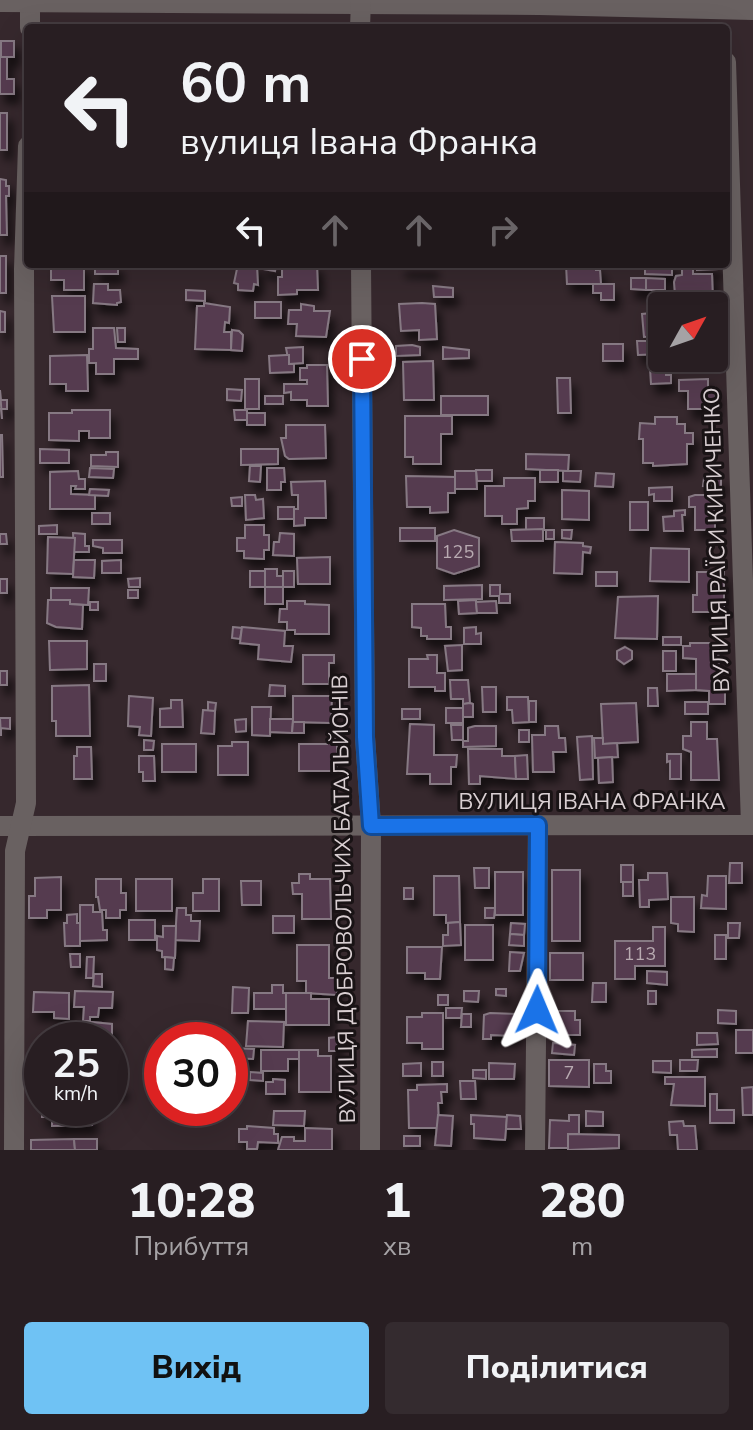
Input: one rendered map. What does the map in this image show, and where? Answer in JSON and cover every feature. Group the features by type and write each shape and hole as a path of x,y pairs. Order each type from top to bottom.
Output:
{"street":[{"path":"30,1 30,24"},
{"path":"0,2 539,3 724,13 753,10"},
{"path":"360,24 361,2"},
{"name":"ВУЛИЦЯ РАЇСИ КИРИЧЕНКО","path":"730,179 752,825"},
{"path":"14,1150 15,851 26,803 24,268"},
{"name":"ВУЛИЦЯ ДОБРОВОЛЬЧИХ БАТАЛЬЙОНІВ","path":"361,268 365,737 371,826 370,1150"},
{"path":"535,1150 538,825"},
{"name":"ВУЛИЦЯ ІВАНА ФРАНКА","path":"0,826 752,825"}],"building":[{"path":"1,41 14,41 14,57 1,57"},
{"path":"0,57 7,57 7,79 14,79 14,94 0,94"},
{"path":"0,113 7,113 7,150 0,150"},
{"path":"0,179 6,180 6,186 9,186 9,196 6,196 7,235 0,235"},
{"path":"0,256 6,256 6,293 0,293"},
{"path":"51,268 84,268 84,290 64,290 64,280 51,280"},
{"path":"95,268 118,268 118,274 95,274"},
{"path":"237,268 257,268 258,285 254,284 253,291 238,290 238,284 234,283"},
{"path":"282,268 317,268 318,290 297,290 297,294 278,295 278,277 282,277"},
{"path":"566,268 600,270 601,284 567,284"},
{"path":"645,268 672,268 672,275 645,274"},
{"path":"682,269 693,269 693,274 712,274 713,292 675,292 676,276 682,275"},
{"path":"631,278 646,278 646,290 631,289"},
{"path":"646,278 665,279 665,290 646,290"},
{"path":"94,284 108,284 108,290 120,290 121,302 117,305 93,303"},
{"path":"593,284 614,284 614,300 601,300 601,293 593,293"},
{"path":"433,286 453,288 453,297 434,297"},
{"path":"186,290 205,291 205,301 186,300"},
{"path":"52,296 85,296 85,332 54,332"},
{"path":"255,302 281,302 281,318 255,318"},
{"path":"204,303 230,307 229,323 225,322 224,332 231,332 231,350 195,349 197,306 204,306"},
{"path":"301,304 314,306 314,311 330,311 326,337 296,336 297,324 288,324 289,310 301,310"},
{"path":"399,304 435,304 437,339 419,340 419,330 401,331"},
{"path":"0,311 5,312 5,332 0,332"},
{"path":"648,313 648,337 644,337 642,314"},
{"path":"93,328 114,328 116,348 138,349 138,359 114,359 114,374 96,374 96,363 89,363"},
{"path":"117,328 125,328 125,342 118,342"},
{"path":"232,330 243,335 242,351 231,350"},
{"path":"637,341 648,341 648,355 638,355"},
{"path":"603,344 623,344 623,361 603,361"},
{"path":"396,346 420,347 420,355 396,356"},
{"path":"303,347 303,363 289,364 286,348"},
{"path":"443,347 469,350 469,358 443,359"},
{"path":"87,355 88,391 66,391 66,384 50,384 50,356"},
{"path":"289,355 289,364 294,364 294,372 270,373 269,356"},
{"path":"433,361 434,400 404,400 403,362"},
{"path":"307,365 327,365 328,406 307,406 307,400 291,400 291,392 284,393 284,384 307,384 307,380 300,380 300,368 307,368"},
{"path":"650,372 671,375 671,383 651,384"},
{"path":"557,378 570,378 571,413 558,413"},
{"path":"245,379 259,379 259,409 245,409"},
{"path":"708,379 708,389 715,388 715,409 688,409 688,391 679,391 679,380"},
{"path":"227,389 242,390 241,401 227,400"},
{"path":"0,390 1,400 7,400 7,409 1,409"},
{"path":"265,396 283,396 283,404 265,404"},
{"path":"441,396 488,396 488,415 441,415"},
{"path":"72,410 110,410 110,438 89,438 89,431 79,431 79,441 49,440 49,413 72,413"},
{"path":"234,410 247,410 247,420 235,420"},
{"path":"247,413 265,413 265,425 247,425"},
{"path":"405,416 452,416 452,434 441,434 441,464 413,464 413,457 405,457"},
{"path":"655,417 677,417 677,424 685,424 685,433 693,433 693,444 687,444 687,464 653,466 653,463 643,463 640,423 655,424"},
{"path":"286,425 325,425 326,458 289,459 285,456 281,438 286,438"},
{"path":"2,435 3,477 0,477"},
{"path":"40,449 69,450 69,463 40,463"},
{"path":"241,449 278,449 278,464 241,465"},
{"path":"106,452 118,452 118,467 91,466 91,455 106,455"},
{"path":"526,454 569,455 568,471 526,469"},
{"path":"250,466 261,466 260,482 249,481"},
{"path":"90,468 114,469 113,478 89,477"},
{"path":"267,468 284,468 285,482 281,482 281,490 267,490"},
{"path":"476,470 492,470 492,481 477,481"},
{"path":"540,470 558,470 558,482 540,482"},
{"path":"78,471 79,479 85,479 85,489 71,486 71,494 95,495 95,509 50,509 50,472"},
{"path":"455,471 476,471 477,489 455,489"},
{"path":"563,471 581,471 580,482 563,481"},
{"path":"596,473 614,474 613,487 595,486"},
{"path":"406,476 455,477 455,493 448,493 448,512 430,513 430,507 407,507"},
{"path":"504,478 535,478 535,501 528,501 528,508 517,509 517,524 502,524 502,516 485,516 485,486 504,486"},
{"path":"704,478 721,478 721,487 703,486"},
{"path":"325,481 326,518 305,518 305,525 294,526 298,495 292,495 291,482"},
{"path":"672,487 672,501 654,501 654,494 649,495 649,488"},
{"path":"90,489 109,490 108,496 89,495"},
{"path":"562,490 589,491 589,520 562,519"},
{"path":"245,495 255,495 256,500 263,499 264,518 246,520"},
{"path":"715,495 715,530 695,530 695,507 689,507 689,497"},
{"path":"242,497 242,506 232,506 231,498"},
{"path":"630,502 648,502 648,530 630,530"},
{"path":"278,507 294,507 294,519 278,519"},
{"path":"685,510 685,515 682,515 683,531 664,531 663,517"},
{"path":"92,513 110,513 110,524 92,524"},
{"path":"526,518 544,518 544,530 526,530"},
{"path":"57,525 57,534 39,534 39,526"},
{"path":"245,525 264,525 264,535 269,535 269,550 264,550 264,559 244,558 244,551 237,551 237,538 245,538"},
{"path":"400,528 435,528 435,541 400,541"},
{"path":"543,529 543,541 512,541 511,530"},
{"path":"454,530 479,538 479,566 454,574 437,568 437,536"},
{"path":"546,530 554,530 554,539 546,539"},
{"path":"562,530 572,530 571,539 562,538"},
{"path":"73,533 85,534 85,546 89,546 89,552 74,552"},
{"path":"280,533 294,534 294,556 273,555 274,542 279,542"},
{"path":"0,534 6,534 7,544 0,544"},
{"path":"48,537 75,538 73,574 47,573"},
{"path":"93,540 122,540 122,553 103,553 103,548 93,546"},
{"path":"555,542 583,543 583,546 591,547 590,553 583,552 582,574 554,573"},
{"path":"651,548 689,549 689,582 650,581"},
{"path":"330,557 330,584 298,584 297,558"},
{"path":"74,560 95,560 94,578 73,577"},
{"path":"121,560 121,573 102,573 102,561"},
{"path":"265,569 277,569 277,576 283,576 283,587 265,587"},
{"path":"250,571 265,571 265,587 250,587"},
{"path":"283,571 294,571 294,587 283,587"},
{"path":"596,572 617,572 617,586 596,586"},
{"path":"697,572 724,572 724,612 693,612"},
{"path":"140,578 140,587 129,587 128,579"},
{"path":"0,579 7,579 7,593 0,593"},
{"path":"482,585 482,599 444,600 444,586"},
{"path":"490,585 500,585 500,594 510,594 510,603 499,603 499,596 490,596"},
{"path":"265,587 283,587 283,604 265,604"},
{"path":"51,588 89,588 88,605 70,604 70,600 51,600"},
{"path":"128,590 138,590 138,598 128,598"},
{"path":"658,596 657,639 615,638 618,597"},
{"path":"48,600 70,600 70,604 83,605 82,629 56,627 47,623"},
{"path":"476,600 477,613 459,614 458,601"},
{"path":"287,601 329,605 329,634 295,634 295,630 287,630 287,622 279,622 280,609 287,609"},
{"path":"496,601 497,613 477,613 476,602"},
{"path":"90,602 98,602 98,610 90,610"},
{"path":"412,604 445,604 446,627 451,627 451,639 421,636 421,628 412,627"},
{"path":"233,627 242,628 240,639 232,638"},
{"path":"242,627 285,631 284,646 293,646 291,662 258,659 259,645 240,643"},
{"path":"476,627 476,634 481,633 481,644 464,644 464,628"},
{"path":"663,637 681,637 681,645 663,645"},
{"path":"49,641 87,641 87,669 50,670"},
{"path":"690,643 718,643 719,681 725,681 725,704 709,704 709,691 696,690 696,659 683,658 683,646 690,646"},
{"path":"462,645 462,670 448,671 445,646"},
{"path":"625,647 632,651 632,659 624,664 617,659 617,651"},
{"path":"663,651 676,651 676,671 663,671"},
{"path":"303,655 334,655 334,663 329,663 329,684 303,684"},
{"path":"427,655 437,655 437,673 445,673 445,691 435,691 435,687 409,687 409,659 428,659"},
{"path":"94,664 106,664 106,681 94,681"},
{"path":"0,671 7,671 7,685 0,685"},
{"path":"667,674 696,674 696,690 667,691"},
{"path":"450,680 468,680 470,703 463,704 463,699 451,699"},
{"path":"89,685 90,736 56,736 56,721 52,721 52,686"},
{"path":"270,685 285,686 285,696 269,696"},
{"path":"482,687 496,687 496,712 483,712"},
{"path":"648,688 657,688 658,706 648,706"},
{"path":"129,696 153,698 151,736 139,735 140,727 128,726"},
{"path":"293,696 332,696 331,723 293,722"},
{"path":"507,697 528,697 529,722 513,723 512,710 507,710"},
{"path":"171,700 182,700 183,727 160,727 160,709 171,708"},
{"path":"529,701 536,701 536,722 529,722"},
{"path":"208,702 216,703 215,711 208,711"},
{"path":"685,702 708,702 708,714 685,714"},
{"path":"636,703 638,742 603,744 601,704"},
{"path":"463,704 473,704 473,717 463,717"},
{"path":"252,707 271,707 270,736 252,735"},
{"path":"446,708 463,708 463,723 446,723"},
{"path":"402,709 420,709 420,719 402,719"},
{"path":"203,710 215,711 214,734 201,733"},
{"path":"0,718 10,718 10,729 1,728 1,736"},
{"path":"246,719 246,731 236,732 235,720"},
{"path":"270,719 293,719 292,733 270,732"},
{"path":"293,722 304,722 304,733 292,733"},
{"path":"691,722 707,722 707,739 717,739 719,780 691,780 691,752 683,749 683,736 691,736"},
{"path":"410,724 434,725 434,755 457,755 456,767 451,767 451,784 430,784 430,774 407,774"},
{"path":"451,725 463,725 463,740 452,740"},
{"path":"496,726 496,746 463,747 463,741 468,741 468,728"},
{"path":"545,726 558,726 559,738 565,738 566,752 553,752 554,772 533,772 532,735 545,735"},
{"path":"519,730 529,730 529,742 519,742"},
{"path":"592,736 593,779 580,780 577,737"},
{"path":"594,738 603,738 603,744 617,743 618,757 595,758"},
{"path":"327,739 337,739 337,771 299,771 299,744 327,744"},
{"path":"144,740 154,741 153,750 144,750"},
{"path":"232,742 248,742 248,775 218,775 218,746 232,746"},
{"path":"162,744 196,744 196,772 162,772"},
{"path":"77,747 91,747 92,779 74,779"},
{"path":"468,749 502,749 502,756 515,756 516,779 480,776 480,784 469,784"},
{"path":"667,754 681,754 681,779 670,779"},
{"path":"527,755 528,779 516,779 515,756"},
{"path":"139,756 154,756 155,781 143,781 143,772 139,772"},
{"path":"612,757 613,782 599,783 598,758"},
{"path":"730,863 742,863 742,883 729,883"},
{"path":"621,865 633,865 633,882 621,882"},
{"path":"474,868 489,868 489,888 475,888"},
{"path":"552,870 580,870 580,941 552,941"},
{"path":"495,872 523,872 523,915 495,915"},
{"path":"648,873 667,873 668,899 649,900 649,907 640,907 639,880 648,880"},
{"path":"299,874 310,874 310,879 330,879 331,919 302,919 302,894 293,894 292,883 299,883"},
{"path":"434,876 459,876 460,922 446,923 446,915 434,915"},
{"path":"708,876 726,876 726,909 701,908 702,895 707,896"},
{"path":"61,877 61,910 47,910 47,918 29,918 29,896 35,896 35,878"},
{"path":"96,879 121,879 121,893 126,893 126,910 120,910 120,918 106,918 106,910 100,910"},
{"path":"136,879 172,879 172,911 136,911"},
{"path":"203,879 219,879 219,911 193,911 193,893 203,893"},
{"path":"241,881 261,881 261,905 242,905"},
{"path":"623,882 633,882 633,896 623,896"},
{"path":"404,888 413,888 413,899 404,899"},
{"path":"671,897 694,897 694,932 678,931 678,924 671,923"},
{"path":"80,905 93,905 93,912 102,912 107,940 80,941"},
{"path":"177,908 186,908 186,915 191,915 191,921 200,921 199,941 175,940"},
{"path":"485,908 495,908 494,918 485,918"},
{"path":"77,914 80,946 65,946 64,923 67,923 67,915"},
{"path":"273,916 294,916 294,933 273,933"},
{"path":"129,920 155,920 155,940 129,940"},
{"path":"460,922 461,945 443,946 443,935 448,935 448,923"},
{"path":"511,923 525,924 524,935 510,934"},
{"path":"728,923 740,923 739,938 728,938"},
{"path":"465,925 493,925 493,960 465,960"},
{"path":"163,926 176,926 175,958 162,957 162,951 157,950 157,936 163,937"},
{"path":"653,927 665,927 665,966 635,966 635,979 615,979 615,941 653,941"},
{"path":"510,934 524,935 524,946 509,945"},
{"path":"715,935 726,935 726,959 715,959"},
{"path":"297,945 329,945 329,978 337,978 337,995 306,993 306,981 297,981"},
{"path":"407,947 442,947 440,979 425,979 425,973 407,973"},
{"path":"510,952 524,953 520,971 509,971"},
{"path":"550,953 583,953 583,980 550,980"},
{"path":"70,954 80,954 80,967 71,967"},
{"path":"87,957 94,957 93,978 86,978"},
{"path":"165,957 174,958 173,970 165,969"},
{"path":"647,971 667,972 667,985 647,983"},
{"path":"94,974 102,974 102,987 93,986"},
{"path":"593,983 606,983 606,1002 592,1002"},
{"path":"272,985 283,985 286,1009 254,1009 254,993 272,993"},
{"path":"233,987 249,988 248,1013 232,1013"},
{"path":"496,989 506,989 506,996 496,995"},
{"path":"75,991 113,992 112,1008 99,1008 98,1017 83,1021 84,1007 74,1007"},
{"path":"464,991 479,991 478,1002 464,1001"},
{"path":"648,991 656,991 656,1004 648,1004"},
{"path":"34,992 69,993 69,1019 54,1018 54,1012 33,1012"},
{"path":"286,993 311,993 311,999 329,999 329,1025 286,1025"},
{"path":"438,995 448,995 448,1005 438,1005"},
{"path":"446,1008 462,1008 461,1018 446,1018"},
{"path":"718,1010 736,1011 736,1024 718,1023"},
{"path":"550,1011 575,1011 575,1020 580,1020 580,1035 560,1035 560,1029 550,1029"},
{"path":"422,1013 443,1013 443,1049 422,1049 422,1043 407,1043 407,1017 422,1017"},
{"path":"462,1014 471,1014 471,1027 461,1027"},
{"path":"516,1014 516,1036 491,1035 491,1039 483,1039 484,1015"},
{"path":"248,1022 284,1022 283,1047 248,1046"},
{"path":"736,1030 753,1030 753,1053 736,1053"},
{"path":"697,1033 717,1033 718,1044 697,1045"},
{"path":"337,1037 338,1051 329,1051 329,1038"},
{"path":"553,1043 575,1045 574,1055 552,1053"},
{"path":"248,1049 254,1049 253,1059 248,1059"},
{"path":"717,1049 717,1057 692,1057 692,1050"},
{"path":"261,1050 299,1050 299,1059 288,1059 288,1071 261,1071"},
{"path":"299,1050 318,1050 318,1056 331,1056 331,1092 299,1092"},
{"path":"549,1060 589,1060 589,1087 549,1086"},
{"path":"680,1060 698,1060 697,1071 680,1071"},
{"path":"653,1061 671,1061 671,1073 653,1072"},
{"path":"432,1062 443,1062 443,1076 432,1076"},
{"path":"421,1063 421,1076 403,1076 403,1064"},
{"path":"489,1063 515,1064 514,1079 489,1079"},
{"path":"594,1064 606,1064 606,1071 611,1071 611,1083 594,1083"},
{"path":"473,1070 486,1070 486,1079 473,1078"},
{"path":"250,1072 263,1073 263,1081 250,1080"},
{"path":"665,1077 705,1077 705,1106 671,1105 674,1084 665,1084"},
{"path":"273,1079 285,1080 285,1094 266,1094 266,1082 273,1082"},
{"path":"460,1081 475,1081 476,1099 461,1099"},
{"path":"447,1084 447,1092 441,1092 442,1103 438,1103 439,1128 409,1128 408,1090 417,1090 417,1085"},
{"path":"753,1087 753,1115 743,1115 742,1088"},
{"path":"710,1094 717,1094 717,1110 734,1110 734,1123 710,1123"},
{"path":"274,1111 305,1111 304,1126 273,1125"},
{"path":"586,1111 603,1112 603,1126 586,1126"},
{"path":"438,1115 453,1116 451,1146 435,1145"},
{"path":"471,1115 507,1117 505,1140 474,1138"},
{"path":"507,1115 520,1116 521,1129 506,1129"},
{"path":"569,1115 579,1115 579,1134 568,1134 568,1148 549,1148 550,1120 569,1121"},
{"path":"683,1121 684,1126 695,1126 697,1150 678,1150 677,1135 670,1135 669,1122"},
{"path":"247,1126 274,1128 278,1143 258,1142 257,1149 247,1149 247,1142 239,1142 239,1129 247,1129"},
{"path":"305,1128 332,1129 332,1150 278,1150 282,1137 305,1141"},
{"path":"568,1134 619,1135 619,1148 568,1150"},
{"path":"404,1136 420,1136 420,1146 404,1146"},
{"path":"74,1139 75,1150 31,1150 31,1140"},
{"path":"74,1139 97,1139 97,1150 75,1150"}],"route":[{"path":"362,359 365,737 371,826 538,825 537,1010"}]}
